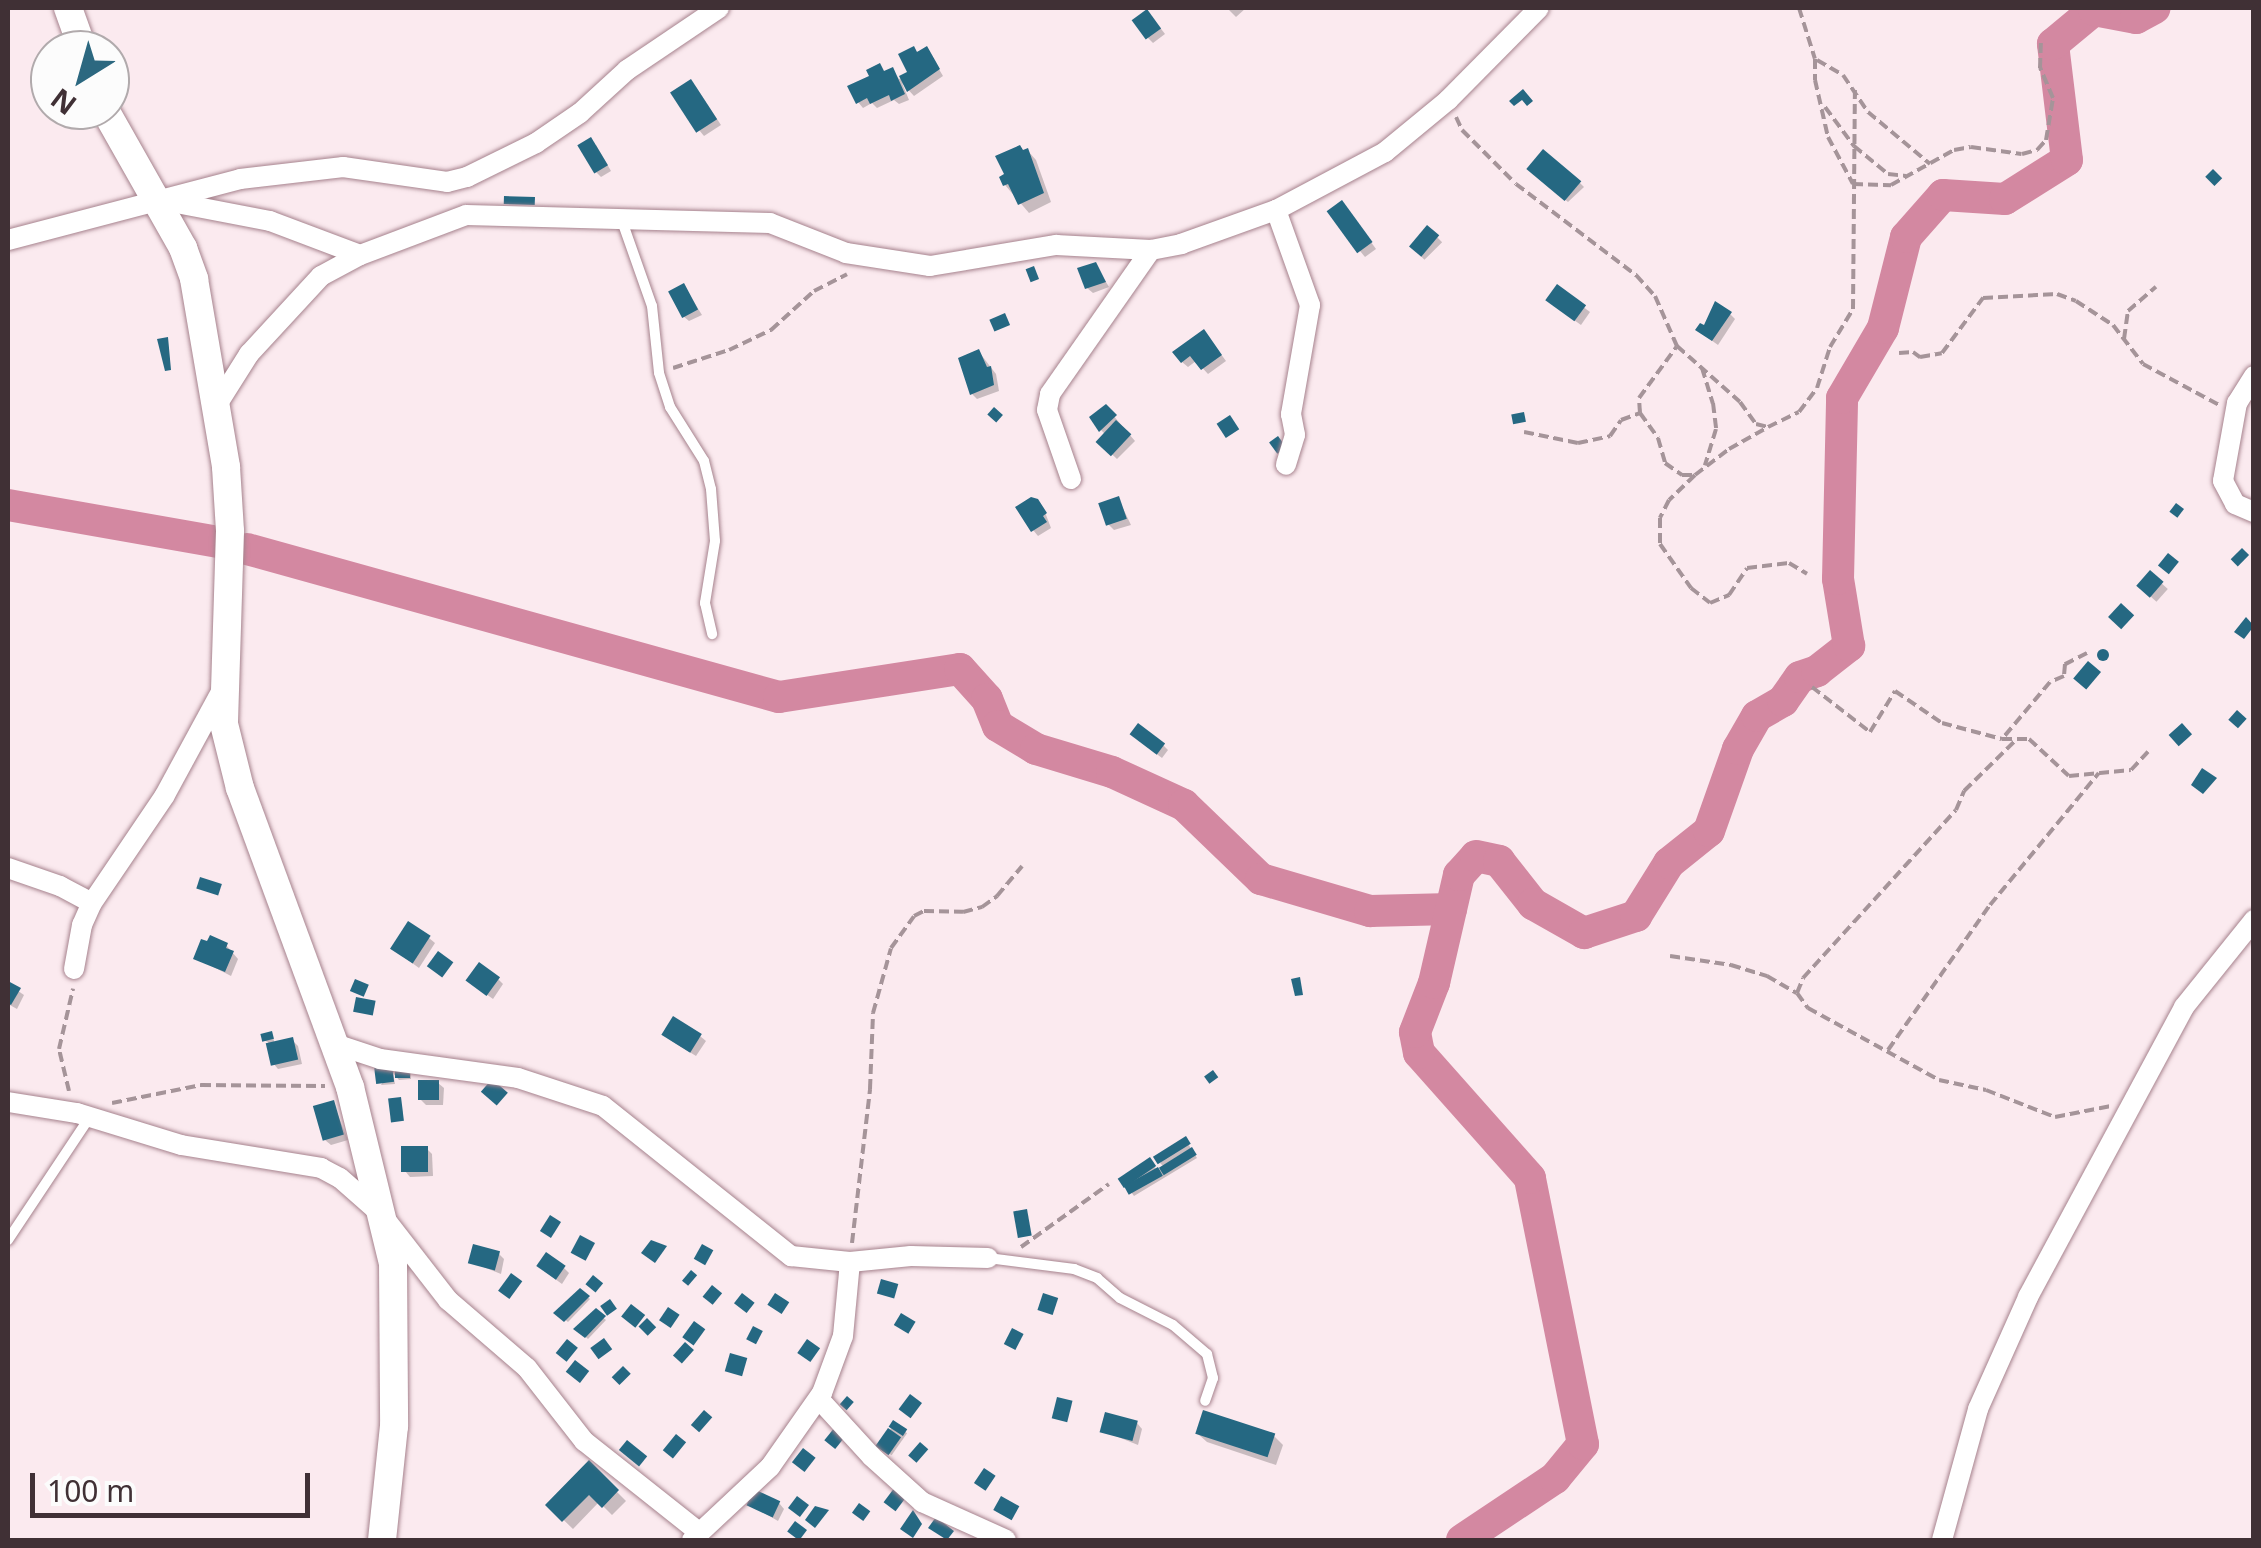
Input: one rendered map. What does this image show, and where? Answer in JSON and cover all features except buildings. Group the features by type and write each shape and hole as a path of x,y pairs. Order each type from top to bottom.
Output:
{"street":[{"path":"8,240 227,181 343,168 447,182 501,163 536,143 580,113 627,70 718,8"},
{"path":"214,409 232,378 280,317 320,276 360,254 466,214 770,223 870,259 930,266 1056,245 1151,250 1276,210 1385,152 1448,100 1539,8"},
{"path":"116,130 183,248 194,278 226,467 230,532 222,688 224,724 240,788 350,1087 393,1264 394,1426 382,1540"},
{"path":"447,182 466,214"},
{"path":"154,200 270,221 360,254"},
{"path":"1276,210 1310,305 1291,414 1295,435 1286,464"},
{"path":"1071,479 1046,410 1050,394 1151,250"},
{"path":"2254,376 2237,403 2223,481 2235,504 2254,512"},
{"path":"74,969 82,924 92,903 164,794 222,688"},
{"path":"8,868 60,886 92,903"},
{"path":"1942,1540 1978,1409 2028,1297 2184,1006 2254,920"},
{"path":"334,1044 380,1059 518,1078 603,1106 791,1256 850,1262 911,1256 988,1258"},
{"path":"8,1102 83,1115 181,1145 320,1168 340,1178 382,1215 448,1300 527,1368 584,1440 695,1536 770,1467 819,1398 843,1336 850,1262"},
{"path":"819,1398 871,1456 922,1502 1006,1540"}],"lane":[{"path":"622,220 652,306 659,372 670,406 704,462 711,489 715,542 705,603 712,634"},
{"path":"8,1240 83,1115"},
{"path":"988,1258 1074,1269 1097,1278 1120,1298 1173,1325 1207,1354 1213,1378 1205,1401"}],"path":[{"path":"1799,8 1815,59 1815,80 1828,136 1853,184"},
{"path":"1853,184 1892,185 1971,147 2022,154 2038,150 2046,140 2052,98 2040,68 2041,41"},
{"path":"1815,59 1843,75 1868,112 1930,164"},
{"path":"1806,574 1788,563 1747,568 1729,594 1710,603 1691,588 1660,544 1660,518 1670,500 1705,465 1799,412 1818,388 1830,347 1853,309 1851,100 1855,90"},
{"path":"1448,100 1462,130 1516,184 1636,275 1655,296 1677,346 1740,402 1756,424 1768,427"},
{"path":"1822,104 1854,146 1888,174 1906,176"},
{"path":"659,372 729,350 771,330 814,291 870,259"},
{"path":"2124,339 2128,311 2156,287"},
{"path":"1898,353 1913,352 1920,357 1942,353 1982,298 2057,294 2096,313 2144,364 2214,399 2232,426"},
{"path":"1677,346 1639,398 1640,414 1658,438 1665,463 1682,475 1696,475"},
{"path":"1702,368 1714,403 1716,429 1705,465"},
{"path":"1524,432 1578,443 1610,436 1621,420 1640,414"},
{"path":"2002,738 2050,682 2064,676 2065,664 2087,653"},
{"path":"1812,686 1870,732 1895,692 1942,723 2002,738 2030,740 2069,776 2132,770 2148,752"},
{"path":"1798,994 1803,978 1956,810 1964,791 2017,739"},
{"path":"1888,1050 1990,905 2099,773"},
{"path":"850,1262 870,1089 873,1013 892,948 914,916 982,907 997,896 1022,866"},
{"path":"1670,956 1731,965 1767,976 1798,994 1808,1008 1939,1080 1986,1090 2055,1117 2135,1101"},
{"path":"74,969 73,999 59,1050 83,1115 201,1085 350,1087"},
{"path":"988,1258 1032,1241 1053,1221 1109,1184"}],"waterway":[{"path":"1462,1540 1555,1478 1583,1444 1530,1178 1419,1053 1415,1032 1434,983 1459,875 1476,856 1499,861 1533,904 1584,933 1636,916 1669,863 1709,831 1738,749 1757,716 1783,701 1800,677 1817,671 1849,646 1838,579 1842,398 1883,328 1906,237 1943,195 2005,199 2067,160 2053,44 2094,10 2136,18 2155,8"},
{"path":"8,505 217,542"},
{"path":"247,549 779,697 960,669 987,699 998,726 1036,749 1112,772 1184,805 1261,879 1370,911 1451,909"}]}
